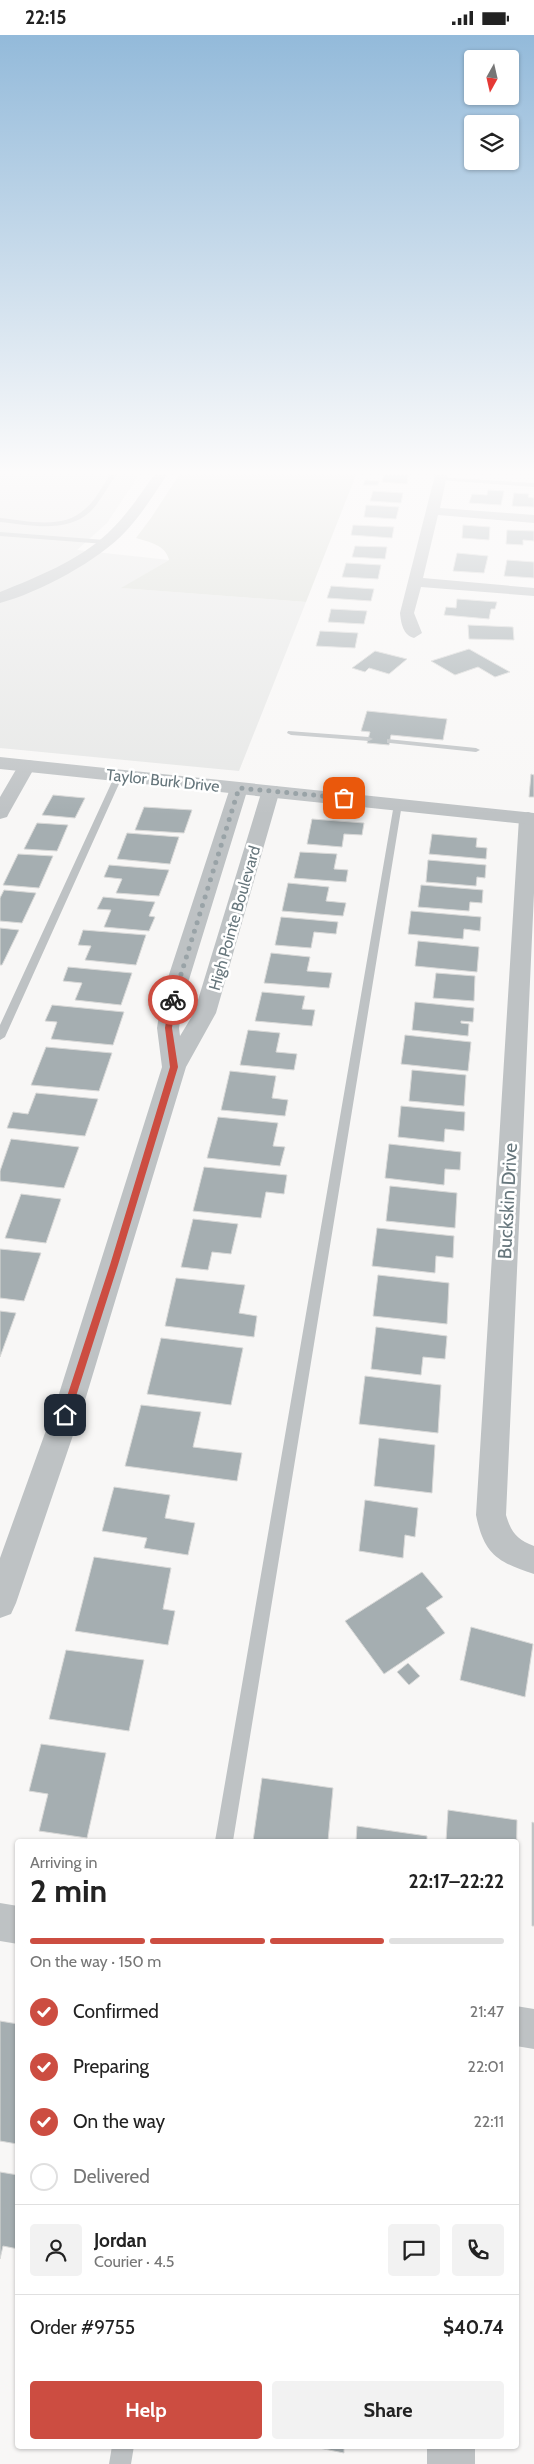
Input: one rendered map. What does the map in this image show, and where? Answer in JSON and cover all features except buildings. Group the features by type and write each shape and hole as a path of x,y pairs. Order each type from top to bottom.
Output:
{"street":[{"path":"0,597 19,588"},
{"path":"413,588 407,613 409,624 414,633"},
{"path":"490,588 534,592"},
{"name":"Taylor Burk Drive","path":"0,763 531,818"},
{"path":"0,813 27,765"},
{"name":"High Pointe Boulevard","path":"174,1067 168,1028 174,996 239,788"},
{"name":"High Pointe Boulevard","path":"0,1601 72,1397 174,1067 205,1013 271,791"},
{"name":"Buckskin Drive","path":"531,818 491,1515 494,1534 500,1544 514,1554 534,1560"},
{"path":"0,1922 15,1924"},
{"path":"519,2026 534,2029"},
{"path":"451,2449 451,2464"}],"lane":[{"path":"291,733 368,739"},
{"path":"390,741 476,750"},
{"path":"0,1037 118,775"},
{"path":"224,1839 398,804"},
{"path":"120,2464 122,2449"}],"shaded area":[{"path":"0,588 127,588 306,602 239,771 0,748"},
{"path":"126,588 311,588 306,602"}],"way so far":[{"path":"173,1000 239,788 344,798"}],"route":[{"path":"65,1415 114,1265 174,1067 168,1028 173,1000"}]}
